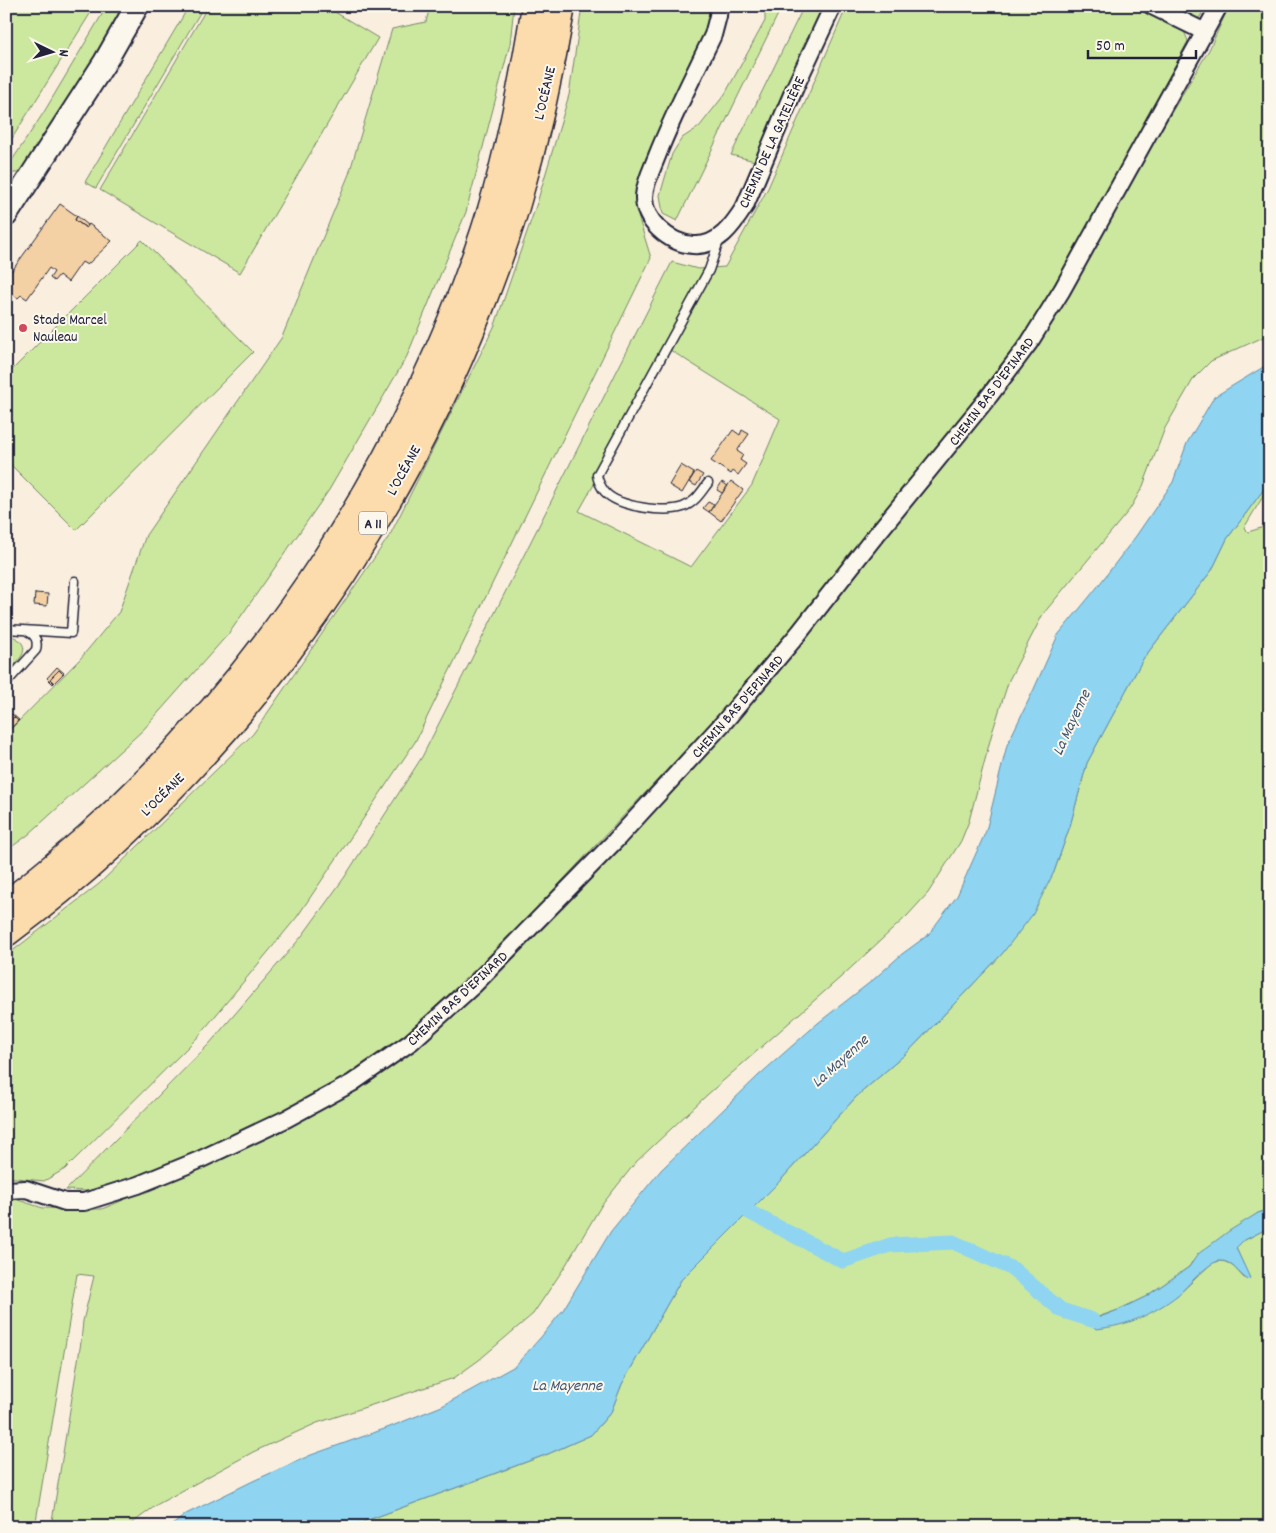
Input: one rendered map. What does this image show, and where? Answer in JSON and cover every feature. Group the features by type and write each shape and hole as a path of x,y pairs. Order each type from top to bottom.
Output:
{"highway":[{"name":"L’OCÉANE","path":"6,906 89,837 130,798 205,719 292,609 335,546 369,490 400,432 444,339 485,230 515,122 536,6"},
{"name":"L’OCÉANE","path":"6,932 64,886 128,828 182,775 225,728 296,639 325,599 373,524 449,380 490,280 518,198 546,90 561,6"}],"street":[{"path":"6,215 105,62 137,6"},
{"name":"CHEMIN DE LA GATELIÈRE","path":"719,6 713,36 661,146 646,184 644,196 646,209 655,225 674,240 693,245 708,243 720,237 733,225 744,206 796,84 833,6"},
{"path":"1152,6 1205,32"},
{"name":"CHEMIN BAS D'EPINARD","path":"6,1190 17,1188 34,1191 65,1202 84,1202 138,1185 197,1161 286,1119 352,1083 411,1042 475,984 615,841 725,721 799,633 996,388 1029,343 1062,290 1219,6"}],"lane":[{"path":"708,483 694,501 683,507 667,509 646,508 618,501 606,493 597,475 709,270 720,237"},
{"path":"6,629 71,633 75,580"},
{"path":"6,683 36,650 36,638 34,634 27,630"}],"green space":[{"path":"6,6 95,6 6,148"},
{"path":"107,6 125,6 124,14 24,176 17,173 9,173 7,168 44,112"},
{"path":"189,6 204,6 96,188 85,182"},
{"path":"208,6 325,6 378,38 240,273 100,190"},
{"path":"430,6 514,6 510,44 466,212 407,356 329,490 230,632 143,730 28,835 6,851 6,734 80,659 119,612 146,535 282,337 349,174 392,29 426,22"},
{"path":"582,6 711,6 711,9 700,50 680,82 639,184 638,216 651,258 415,742 297,917 197,1038 65,1169 44,1181 6,1177 6,956 99,884 253,734 390,535 495,325 537,203 569,95"},
{"path":"765,6 782,6 677,221 663,214 660,195 672,154 682,138 699,127 725,94 765,21"},
{"path":"804,6 826,6 755,161 731,155"},
{"path":"847,6 1138,6 1184,31 1188,41 1096,213 1030,327 931,456 746,686 510,936 426,1016 371,1063 268,1119 191,1156 115,1187 85,1191 66,1190 210,1043 302,936 344,878 422,757 672,262 698,269 725,267 768,188","holes":["670,350 780,419 752,485 691,567 579,511"]},
{"path":"1163,6 1206,6 1200,17 1192,22"},
{"path":"1229,6 1270,6 1270,334 1211,361 1194,378 1165,428 1143,486 1130,509 1043,614 1009,680 992,733 969,821 961,841 928,893 907,916 841,977 707,1095 636,1162 601,1206 564,1268 533,1314 479,1360 454,1378 317,1423 253,1452 158,1504 127,1527 51,1527 83,1321 94,1276 77,1274 35,1527 6,1527 6,1202 15,1199 43,1208 102,1209 249,1147 384,1067 535,932 717,742 860,570 1033,350 1073,288 1124,191 1209,50"},
{"path":"142,240 253,352 76,530 6,460 6,376"},
{"path":"1270,481 1270,488 1244,528 1248,532 1261,528 1270,522 1270,1209 1258,1213 1192,1262 1189,1267 1145,1297 1118,1310 1092,1319 1178,1295 1212,1263 1226,1262 1234,1267 1244,1278 1249,1278 1236,1248 1243,1241 1270,1227 1270,1527 349,1527 548,1454 591,1435 611,1412 622,1384 681,1280 779,1182 856,1097 909,1051 1002,954 1054,872 1070,826 1087,763 1143,659 1212,570 1227,539"},
{"path":"6,635 18,639 24,649 19,659 6,673"}],"water":[{"name":"La Mayenne","path":"1270,363 1270,481 1227,539 1212,570 1143,659 1087,763 1070,826 1054,872 1033,914 1002,954 909,1051 856,1097 779,1182 681,1280 622,1384 611,1412 591,1435 548,1454 349,1527 170,1527 186,1514 253,1481 311,1455 442,1406 515,1366 563,1310 611,1231 661,1170 758,1076 818,1023 928,935 957,896 986,831 1007,745 1058,635 1136,536 1173,482 1187,443 1214,397"},
{"path":"1270,1209 1270,1227 1243,1241 1236,1248 1250,1278 1248,1280 1232,1265 1224,1261 1215,1262 1178,1295 1140,1318 1119,1325 1096,1329 1091,1324 1092,1320 1145,1297 1189,1267 1198,1254 1229,1231 1258,1213"}],"building":[{"path":"60,204 77,216 75,220 86,228 89,224 112,241 87,265 82,262 68,282 59,275 54,281 50,278 54,272 49,268 27,299 21,295 18,298 6,290 6,279"},
{"path":"77,216 88,225 86,228 75,220"},
{"path":"733,430 740,435 742,430 749,434 737,451 743,455 740,460 746,464 738,475 733,471 731,474 711,461"},
{"path":"681,465 694,473 682,493 669,485"},
{"path":"696,471 703,475 696,486 689,482"},
{"path":"731,481 743,490 721,521 709,512"},
{"path":"722,482 728,486 722,493 717,490"},
{"path":"708,502 714,505 709,512 703,508"},
{"path":"35,593 48,594 47,606 34,605"},
{"path":"57,667 64,673 59,670 50,679 53,684 47,678"},
{"path":"59,670 63,674 54,683 50,679"},
{"path":"12,714 19,720 14,717 6,725 6,720"},
{"path":"14,717 18,721 9,730 6,725"}],"waterway":[{"path":"749,1212 843,1261 890,1245 953,1242 1013,1269 1061,1310 1092,1320"}],"place":[{"name":"Stade Marcel Nauleau","path":"23,328"}]}
